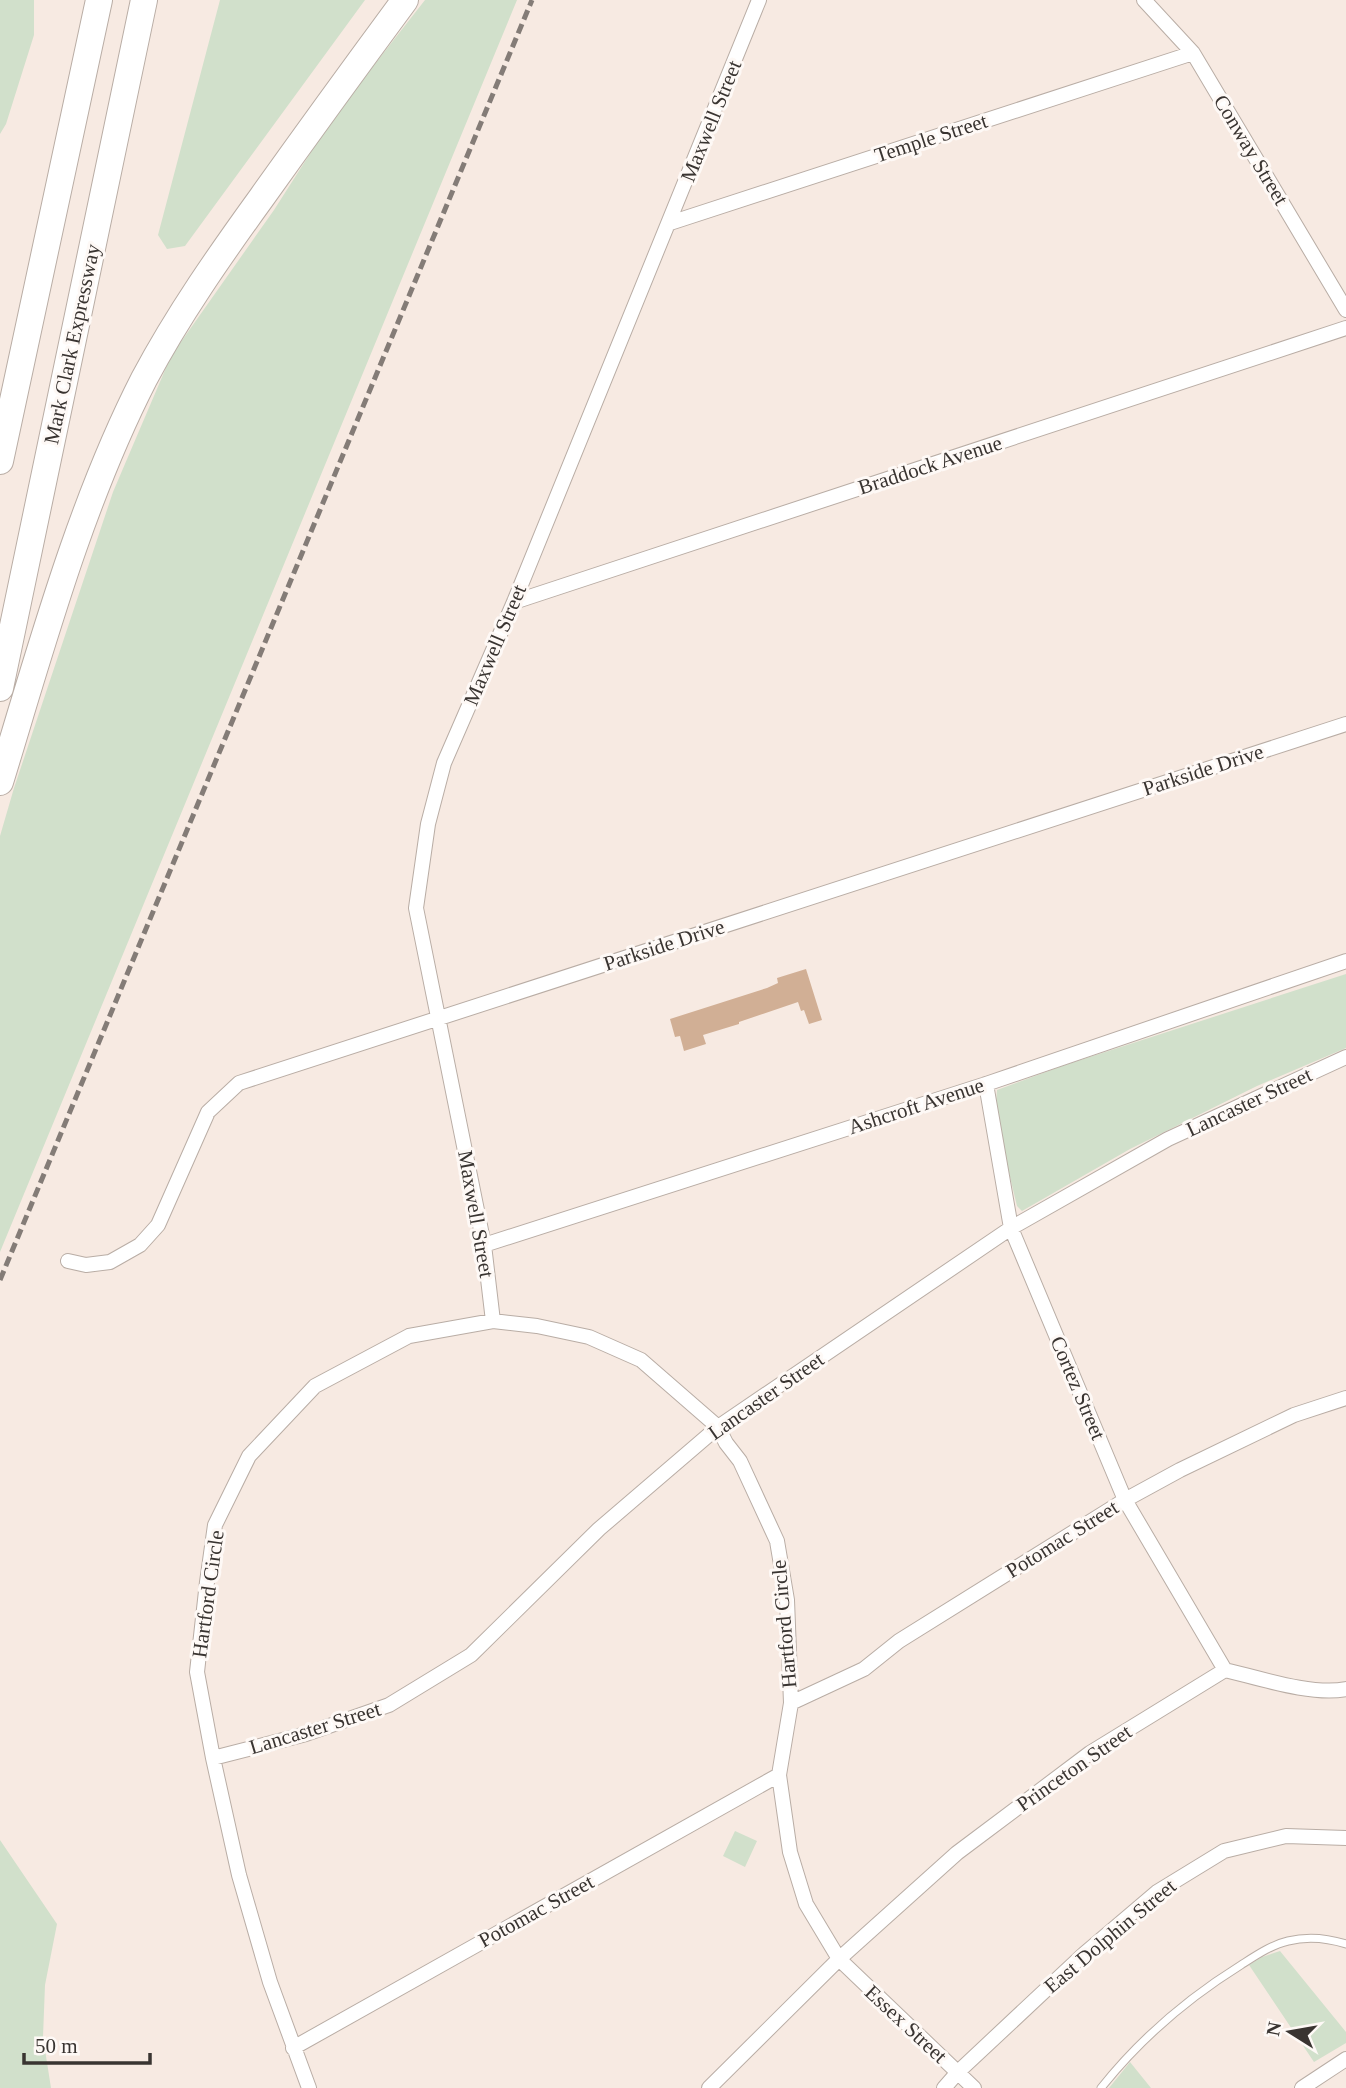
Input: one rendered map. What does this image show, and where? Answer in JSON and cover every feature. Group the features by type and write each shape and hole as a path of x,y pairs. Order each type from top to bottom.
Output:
{"highway":[{"path":"0,461 99,0"},
{"name":"Mark Clark Expressway","path":"0,688 144,0"},
{"path":"0,782 63,580 107,462 145,378 197,290 233,237 405,0"}],"street":[{"name":"Maxwell Street","path":"493,1321 484,1245 416,908 428,824 444,763 514,602 759,0"},
{"name":"Conway Street","path":"1144,0 1193,53 1346,310"},
{"name":"Temple Street","path":"670,223 1193,53"},
{"name":"Braddock Avenue","path":"514,602 1346,328"},
{"name":"Parkside Drive","path":"68,1261 86,1265 110,1262 140,1245 158,1225 208,1112 239,1083 1346,723"},
{"name":"Ashcroft Avenue","path":"484,1245 986,1084 1346,961"},
{"name":"Lancaster Street","path":"213,1758 306,1734 389,1705 471,1655 599,1530 718,1427 1011,1228 1168,1139 1346,1057"},
{"name":"Cortez Street","path":"986,1084 1011,1228 1125,1500 1225,1671"},
{"name":"Hartford Circle","path":"309,2088 270,1982 239,1875 213,1758 197,1672 207,1582 215,1525 249,1456 315,1386 409,1336 493,1321 537,1326 589,1337 641,1360 718,1427 740,1461 777,1541 787,1600 791,1703 779,1775 790,1852 806,1904 839,1959"},
{"name":"Potomac Street","path":"791,1703 864,1669 900,1641 1125,1500 1294,1415 1346,1398"},
{"path":"1225,1671 1302,1688 1334,1692 1346,1689"},
{"name":"Princeton Street","path":"839,1959 957,1853 1090,1752 1225,1671"},
{"name":"Potomac Street","path":"293,2048 779,1775"},
{"name":"East Dolphin Street","path":"944,2088 1084,1954 1157,1892 1213,1857 1224,1851 1286,1836 1346,1838"},
{"path":"709,2088 839,1959"},
{"name":"Essex Street","path":"839,1959 974,2088"},
{"path":"1302,2088 1346,2059"}],"lane":[{"path":"1101,2088 1132,2052 1165,2021 1195,1996 1261,1952 1285,1941 1305,1938 1346,1944"}],"green space":[{"path":"0,0 34,0 34,35 6,124 0,134"},
{"path":"220,0 365,0 185,246 167,249 158,235"},
{"path":"425,0 517,0 0,1252 0,836 113,492 171,356 274,210 334,116"},
{"path":"1346,974 1346,1048 1257,1086 1130,1149 1022,1211 1017,1206 995,1115 997,1090 1062,1066"},
{"path":"735,1831 757,1841 745,1867 723,1856"},
{"path":"0,1840 57,1924 45,1985 43,2037 51,2088 0,2088"},
{"path":"1280,1951 1346,2032 1346,2043 1314,2062 1249,1965"},
{"path":"1130,2062 1151,2088 1109,2088"}],"building":[{"path":"806,969 822,1020 809,1024 798,1002 703,1035 706,1044 684,1051 680,1036 675,1037 670,1019 767,988 778,983 777,978"}],"railway":[{"path":"0,1280 532,0"}]}
